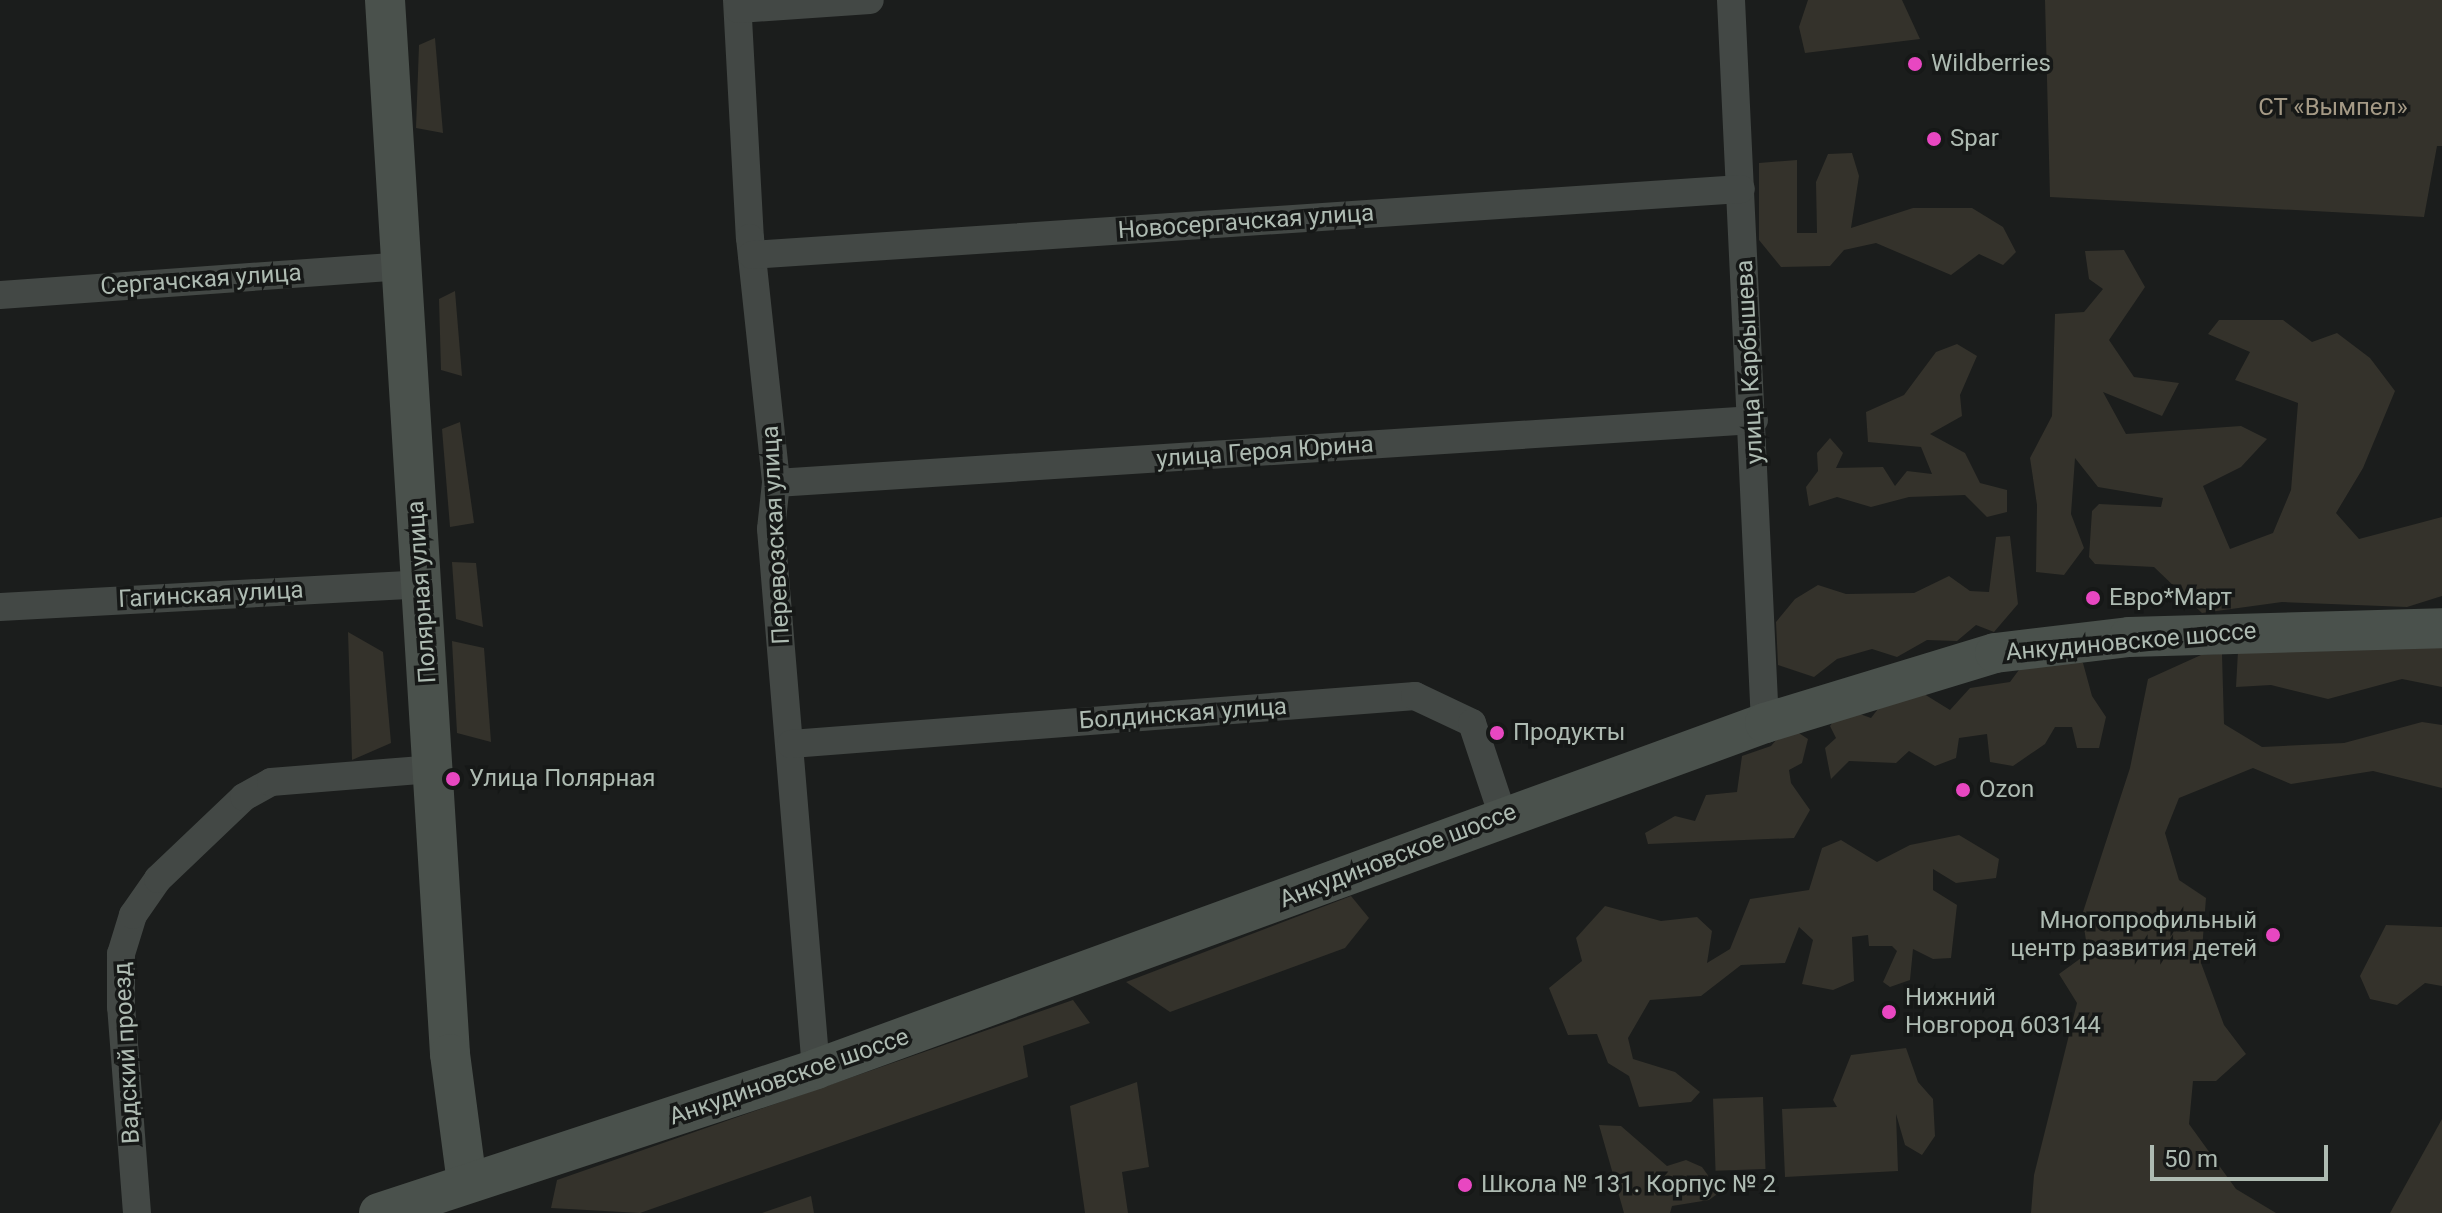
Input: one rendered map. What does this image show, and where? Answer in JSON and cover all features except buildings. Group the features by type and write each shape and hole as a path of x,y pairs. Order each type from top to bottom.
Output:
{"street":[{"name":"Полярная улица","path":"385,0 450,1054 467,1183"},
{"path":"737,4 870,0"},
{"name":"улица Карбышева","path":"1731,0 1754,420 1765,723"},
{"name":"Перевозская улица","path":"737,4 752,255 776,483 771,529 816,1069"},
{"name":"Новосергачская улица","path":"752,255 1741,189"},
{"name":"Сергачская улица","path":"0,295 403,266"},
{"name":"улица Героя Юрина","path":"776,483 1754,420"},
{"name":"Гагинская улица","path":"0,607 421,584"},
{"name":"Анкудиновское шоссе","path":"379,1213 816,1069 1145,952 1503,816 1765,723 2031,646 2265,631 2442,628"},
{"name":"Болдинская улица","path":"791,744 1415,696 1472,723 1503,816"},
{"name":"Вадский проезд","path":"137,1213 121,1007 121,954 133,915 158,879 244,797 271,782 434,769"}],"green space":[{"path":"1808,0 1902,0 1920,39 1805,53 1799,27"},
{"name":"СТ «Вымпел»","path":"2045,0 2442,0 2442,146 2437,146 2424,217 2050,197"},
{"path":"435,38 443,133 416,128 419,45"},
{"path":"1852,153 1859,176 1851,228 1913,208 1972,208 2003,227 2016,252 2003,265 1979,254 1951,275 1876,243 1844,250 1830,266 1781,267 1759,240 1759,163 1797,160 1797,233 1817,233 1816,182 1828,154"},
{"path":"2124,250 2145,287 2109,340 2134,377 2179,383 2162,416 2103,392 2126,434 2241,426 2267,439 2241,467 2203,486 2230,549 2273,533 2291,490 2298,403 2235,380 2250,352 2208,334 2219,320 2283,320 2312,342 2337,333 2370,358 2395,391 2363,468 2336,513 2359,539 2442,517 2442,596 2407,607 2282,602 2202,613 2154,567 2095,564 2089,557 2092,511 2099,504 2161,507 2163,498 2098,487 2075,458 2071,514 2084,548 2064,575 2036,572 2037,505 2030,458 2052,416 2055,314 2084,312 2103,289 2089,279 2085,251"},
{"path":"455,291 462,376 441,370 439,299"},
{"path":"1957,344 1977,356 1960,395 1962,416 1930,434 1965,453 1980,483 2007,490 2007,512 1987,517 1965,495 1909,497 1871,507 1837,497 1809,506 1806,487 1818,471 1817,453 1830,438 1843,453 1836,468 1883,467 1895,486 1907,471 1932,474 1921,447 1868,442 1866,412 1904,395 1936,352"},
{"path":"460,422 474,523 450,527 442,429"},
{"path":"2010,536 2018,604 1994,632 1976,625 1957,641 1927,640 1897,657 1872,649 1837,659 1814,677 1778,665 1776,622 1795,599 1818,585 1846,594 1914,593 1949,576 1970,591 1989,592 1996,537"},
{"path":"452,562 476,563 483,627 456,619"},
{"path":"348,632 383,652 391,743 352,760"},
{"path":"452,641 484,648 491,742 457,733"},
{"path":"2442,641 2442,687 2402,679 2328,699 2271,685 2236,687 2238,651"},
{"path":"2064,653 2083,663 2092,696 2106,717 2099,748 2077,748 2072,727 2055,727 2045,744 2013,766 1990,762 1987,734 1959,738 1956,758 1935,766 1909,751 1896,763 1849,761 1831,779 1825,748 1836,738 1830,726 1843,708 1871,718 1888,696 1916,689 1950,710 1970,688 2010,682 2027,659"},
{"path":"2222,654 2224,724 2262,747 2344,743 2422,722 2442,725 2442,788 2373,771 2291,784 2253,768 2179,798 2165,833 2179,880 2206,898 2201,963 2224,1025 2246,1054 2216,1081 2193,1081 2189,1124 2236,1189 2276,1213 2031,1213 2034,1175 2077,1003 2059,974 2088,953 2082,915 2130,768 2148,679 2201,655"},
{"path":"1788,726 1808,739 1802,763 1789,770 1791,783 1810,810 1794,838 1648,844 1645,833 1675,816 1695,821 1706,795 1737,792 1742,756 1771,746"},
{"path":"1959,835 1999,859 1996,878 1956,883 1933,869 1933,890 1957,905 1951,958 1933,959 1913,949 1910,980 1890,987 1883,982 1897,951 1892,946 1869,946 1868,935 1852,937 1854,981 1833,990 1802,984 1813,940 1799,927 1785,963 1741,965 1701,996 1650,1000 1628,1038 1633,1059 1675,1072 1700,1092 1691,1102 1639,1107 1629,1076 1608,1063 1597,1034 1568,1035 1549,988 1582,961 1576,938 1605,906 1661,921 1697,917 1712,931 1707,963 1730,949 1750,899 1809,890 1822,848 1841,840 1877,862 1910,845"},
{"path":"1351,896 1369,918 1345,948 1170,1012 1126,982"},
{"path":"2386,925 2442,927 2442,986 2425,983 2397,1005 2370,999 2360,976"},
{"path":"1073,1000 1090,1023 1023,1046 1028,1077 640,1213 551,1208 557,1180"},
{"path":"1906,1048 1918,1082 1933,1099 1935,1136 1922,1155 1905,1145 1896,1114 1898,1171 1785,1177 1782,1109 1837,1107 1833,1100 1851,1055"},
{"path":"1137,1082 1149,1167 1122,1172 1128,1213 1085,1213 1070,1106"},
{"path":"1763,1097 1766,1169 1716,1171 1713,1099"},
{"path":"2442,1119 2442,1213 2390,1213"},
{"path":"1599,1125 1621,1126 1667,1166 1686,1160 1702,1167 1720,1192 1709,1200 1672,1206 1670,1213 1624,1213"},
{"path":"811,1196 814,1213 762,1213"}],"place":[{"name":"Wildberries","path":"1915,64"},
{"name":"Spar","path":"1934,139"},
{"name":"Евро*Март","path":"2093,598"},
{"name":"Продукты","path":"1497,733"},
{"name":"Улица Полярная","path":"453,779"},
{"name":"Ozon","path":"1963,790"},
{"name":"Многопрофильный центр развития детей","path":"2273,935"},
{"name":"Нижний Новгород 603144","path":"1889,1012"},
{"name":"Школа № 131. Корпус № 2","path":"1465,1185"}]}
